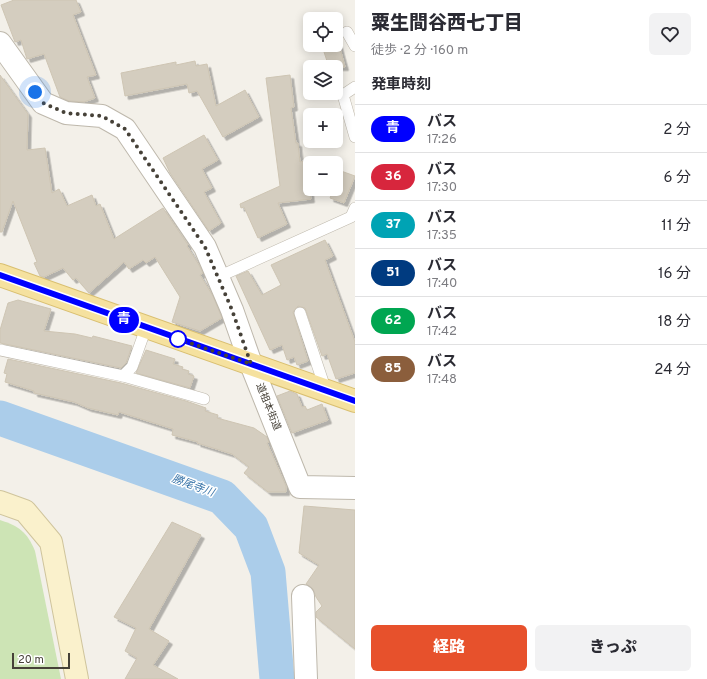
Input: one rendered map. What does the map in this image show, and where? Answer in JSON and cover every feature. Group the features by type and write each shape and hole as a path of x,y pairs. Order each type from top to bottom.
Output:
{"main road":[{"path":"0,276 355,401"}],"street":[{"name":"道祖本街道","path":"0,43 43,103 66,113 102,116 125,129 205,247 232,310 251,364 300,487 355,488"},
{"path":"0,502 26,512 51,542 77,679"},
{"path":"303,596 306,679"}],"lane":[{"path":"347,32 355,46"},
{"path":"355,87 343,95 355,136"},
{"path":"218,277 351,217 355,208"},
{"path":"300,313 326,390"},
{"path":"123,376 132,367 146,328"},
{"path":"0,350 123,376 204,399"}],"green space":[{"path":"0,520 17,527 22,531 29,539 35,551 61,679 0,679"}],"building":[{"path":"14,0 76,0 81,12 73,15 96,75 87,77 95,98 84,102 69,101 60,97 44,54 27,59 21,40 15,42 1,5"},
{"path":"324,52 341,52 345,67 343,67 343,60 327,60"},
{"path":"195,61 196,66 207,64 216,106 245,90 259,117 223,137 197,91 189,93 187,84 125,96 121,73 176,62 176,65"},
{"path":"0,75 28,114 27,150 45,148 52,193 59,189 67,206 92,195 96,206 100,204 114,239 163,208 188,245 187,246 199,265 203,273 200,275 213,296 222,318 200,331 172,322 180,297 155,257 146,263 143,260 129,269 124,262 89,293 76,278 73,280 63,268 44,277 40,276 34,263 37,262 13,201 2,232 0,232"},
{"path":"290,75 294,107 291,108 296,143 298,143 300,162 303,161 303,196 311,196 311,199 278,203 287,224 258,238 244,207 241,208 240,204 280,186 266,78"},
{"path":"204,135 218,160 202,169 212,188 204,192 221,223 209,231 170,173 163,158"},
{"path":"343,172 355,176 344,203 330,198 331,196 343,196"},
{"path":"325,240 333,256 325,260 355,342 355,373 336,379 327,354 322,356 305,308 298,306 293,312 308,361 297,365 294,357 287,360 282,345 270,350 236,276 248,271 262,295 281,285 271,265"},
{"path":"18,300 51,309 44,331 75,334 92,338 93,336 132,346 126,363 121,368 0,343 0,330 8,303"},
{"path":"146,350 175,359 173,364 183,367 182,369 189,371 188,374 194,376 190,388 136,373"},
{"path":"8,359 121,383 186,401 206,408 205,411 218,415 217,418 254,428 267,437 269,442 267,443 286,486 286,492 268,492 244,473 249,467 232,454 172,435 173,429 119,412 118,415 88,408 74,402 34,393 34,391 5,382 7,374 4,373"},
{"path":"290,391 297,394 302,407 305,406 307,410 322,404 328,420 292,433 277,396"},
{"path":"304,506 355,510 355,649 316,617 316,612 322,606 313,589 306,584 319,565 299,553"},
{"path":"172,522 201,535 149,629 169,641 153,665 178,679 125,679 137,658 125,651 136,628 114,617"}],"waterway":[{"name":"勝尾寺川","path":"0,418 222,497 251,527 268,572 277,679"}],"bus line":[{"name":"青","path":"0,275 355,401"}],"route":[{"path":"35,92 43,103 66,113 102,116 125,129 205,247 232,310 251,364 178,339"}]}
